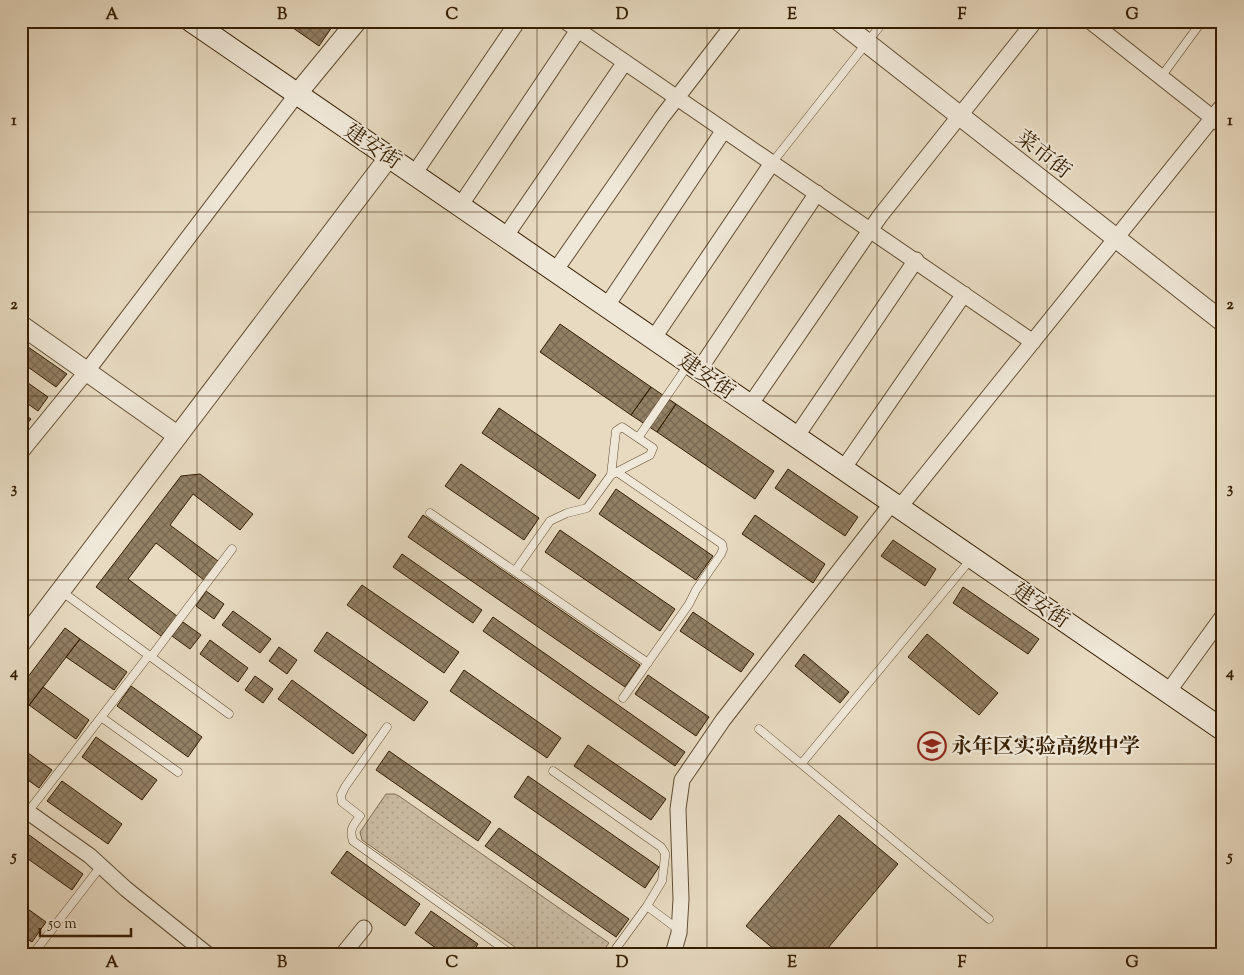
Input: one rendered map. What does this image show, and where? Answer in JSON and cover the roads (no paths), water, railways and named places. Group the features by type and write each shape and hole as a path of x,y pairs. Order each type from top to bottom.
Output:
{"main road":[{"name":"建安街","path":"191,21 1223,730"}],"street":[{"path":"21,452 87,371 298,94 357,21"},
{"path":"414,174 518,21"},
{"path":"555,271 676,97 736,21"},
{"name":"菜市街","path":"838,21 1223,322"},
{"path":"750,405 880,216 1035,21"},
{"path":"1090,21 1218,122"},
{"path":"460,206 572,26 1033,342"},
{"path":"505,237 625,62"},
{"path":"673,954 679,930 681,899 678,809 682,780 723,720 896,505 1033,342 1116,239 1218,122 1223,105"},
{"path":"606,306 724,130"},
{"path":"21,622 173,432 384,154"},
{"path":"653,338 772,163"},
{"path":"694,367 817,193"},
{"path":"796,437 916,260"},
{"path":"843,469 964,294"},
{"path":"21,324 173,432"},
{"path":"21,643 61,591 173,432"},
{"path":"1168,692 1223,616"},
{"path":"23,813 90,856 126,889 207,954"},
{"path":"343,954 364,928"}],"lane":[{"path":"772,163 884,21"},
{"path":"1161,77 1202,21"},
{"path":"638,438 694,367"},
{"path":"515,572 550,521 567,513 587,508 614,473 650,455 653,448 622,427 616,431 614,473"},
{"path":"614,473 722,544 723,549 696,590 690,604 623,698"},
{"path":"430,512 648,663"},
{"path":"23,813 150,656 232,550"},
{"path":"802,764 972,558"},
{"path":"61,591 229,714"},
{"path":"101,717 178,772"},
{"path":"387,727 344,787 341,795 342,802 360,816 353,826 351,834 353,841 511,954"},
{"path":"759,729 990,919"},
{"path":"553,770 661,847 665,853 662,881 612,954"},
{"path":"33,954 101,866"},
{"path":"646,906 679,930"}],"place":[{"name":"永年区实验高级中学","path":"932,746"}]}
